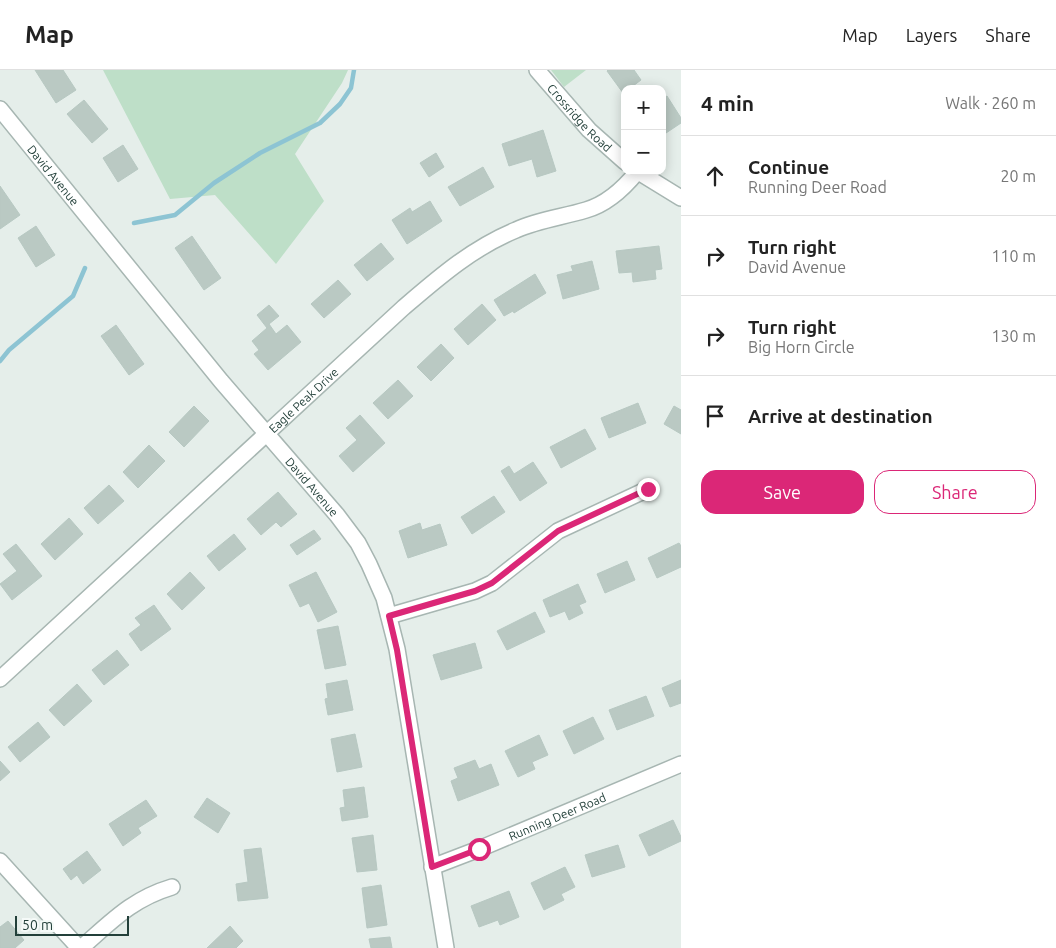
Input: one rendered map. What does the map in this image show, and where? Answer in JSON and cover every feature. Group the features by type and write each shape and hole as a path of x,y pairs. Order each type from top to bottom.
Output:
{"street":[{"name":"Crossridge Road","path":"537,70 589,130 621,158"},
{"name":"David Avenue","path":"0,109 221,381 337,515 358,543 384,598 397,650 446,948"},
{"name":"Eagle Peak Drive","path":"0,679 403,308 449,269 467,256 516,229 595,206 612,196 634,175"},
{"path":"642,175 681,198"},
{"path":"389,616 475,591 492,583 558,531 648,489"},
{"name":"Running Deer Road","path":"432,867 681,764"},
{"path":"0,861 80,948 126,909 144,897 172,886"}],"green space":[{"path":"103,70 348,70 342,83 295,154 324,201 276,264 215,195 170,199"},
{"path":"551,70 586,70 564,87"}],"building":[{"path":"35,70 63,70 76,90 56,103"},
{"path":"634,70 641,80 634,85 621,85 621,90 607,71"},
{"path":"666,97 681,118 681,123 666,133 666,130"},
{"path":"84,100 108,129 92,143 67,114"},
{"path":"543,130 556,171 537,177 532,159 509,166 502,144"},
{"path":"123,145 138,169 118,182 103,158"},
{"path":"436,153 444,167 429,177 420,163"},
{"path":"483,167 494,187 460,206 448,187"},
{"path":"0,186 20,215 0,229"},
{"path":"430,201 442,221 407,244 392,220 410,208 412,212"},
{"path":"36,226 55,255 36,267 18,238"},
{"path":"192,236 221,278 204,290 175,248"},
{"path":"381,243 394,259 367,281 354,265"},
{"path":"659,246 662,269 655,270 656,279 633,282 632,272 619,273 616,251"},
{"path":"592,261 599,289 563,299 557,275 573,271 571,266"},
{"path":"535,274 546,293 514,313 513,311 504,316 494,300"},
{"path":"338,280 351,294 324,318 311,304"},
{"path":"482,304 496,320 468,345 454,329"},
{"path":"269,305 279,316 269,324 276,334 287,325 301,342 268,370 254,354 259,350 252,341 267,328 257,315"},
{"path":"116,325 144,364 129,375 101,336"},
{"path":"441,344 454,358 431,381 417,367"},
{"path":"398,380 413,396 388,419 373,403"},
{"path":"638,403 646,423 609,438 601,418"},
{"path":"194,406 209,421 184,447 169,432"},
{"path":"674,406 681,410 681,434 664,424"},
{"path":"360,415 385,443 353,472 339,456 357,440 346,428"},
{"path":"585,429 596,449 561,468 550,447"},
{"path":"149,445 165,461 138,488 123,472"},
{"path":"533,462 547,483 520,501 501,471 509,466 514,474"},
{"path":"109,485 124,501 98,524 84,508"},
{"path":"278,492 297,514 281,527 276,522 261,535 247,519"},
{"path":"494,496 505,512 472,534 461,517"},
{"path":"69,518 83,534 55,560 41,544"},
{"path":"420,523 422,530 440,524 447,545 408,558 399,531"},
{"path":"314,530 321,539 297,555 290,545"},
{"path":"234,534 246,549 219,571 207,556"},
{"path":"679,543 681,546 681,567 657,578 648,558"},
{"path":"16,544 42,576 12,600 0,584 17,571 3,554"},
{"path":"627,561 635,580 605,593 597,574"},
{"path":"190,572 205,588 182,610 167,594"},
{"path":"316,572 337,612 318,622 309,603 300,607 289,585"},
{"path":"578,584 586,602 579,605 583,613 569,620 565,611 550,617 543,600"},
{"path":"154,605 171,629 141,651 129,634 141,625 135,618"},
{"path":"535,612 545,632 507,650 497,631"},
{"path":"338,626 346,665 325,669 317,630"},
{"path":"475,643 482,668 441,680 433,655"},
{"path":"117,650 129,665 104,685 92,670"},
{"path":"347,680 353,710 328,715 325,699 328,698 326,684"},
{"path":"681,680 681,703 670,707 662,688"},
{"path":"77,684 92,701 64,726 49,710"},
{"path":"646,696 654,716 617,730 609,710"},
{"path":"593,717 604,739 574,754 563,731"},
{"path":"38,722 50,737 20,762 8,747"},
{"path":"355,734 362,767 337,772 331,739"},
{"path":"539,735 548,755 532,762 535,769 518,777 505,751"},
{"path":"475,760 479,769 491,764 499,785 458,801 451,781 458,778 454,768"},
{"path":"0,761 10,772 0,781"},
{"path":"364,787 368,817 342,821 340,808 345,807 343,790"},
{"path":"207,798 230,813 218,833 194,817"},
{"path":"146,800 157,816 138,828 141,833 123,846 109,824"},
{"path":"673,820 681,841 649,856 639,835"},
{"path":"373,835 377,870 357,872 352,838"},
{"path":"618,845 625,867 592,877 585,855"},
{"path":"261,848 268,898 238,901 236,884 248,882 244,850"},
{"path":"87,851 101,870 83,884 77,875 71,880 63,869"},
{"path":"565,867 575,887 561,894 564,900 544,910 531,883"},
{"path":"381,885 387,925 367,928 362,888"},
{"path":"509,891 519,917 500,925 498,920 479,927 471,906"},
{"path":"8,921 24,940 15,948 0,948 0,927"},
{"path":"230,926 243,941 236,948 207,948"},
{"path":"390,937 392,948 371,948 369,939"}],"waterway":[{"path":"134,223 175,215 214,183 260,153 320,123 340,104 351,88 354,70"},
{"path":"0,361 9,350 73,296 85,268"}],"route":[{"path":"479,849 432,867 397,650 389,616 475,591 492,583 558,531 648,489"}]}
